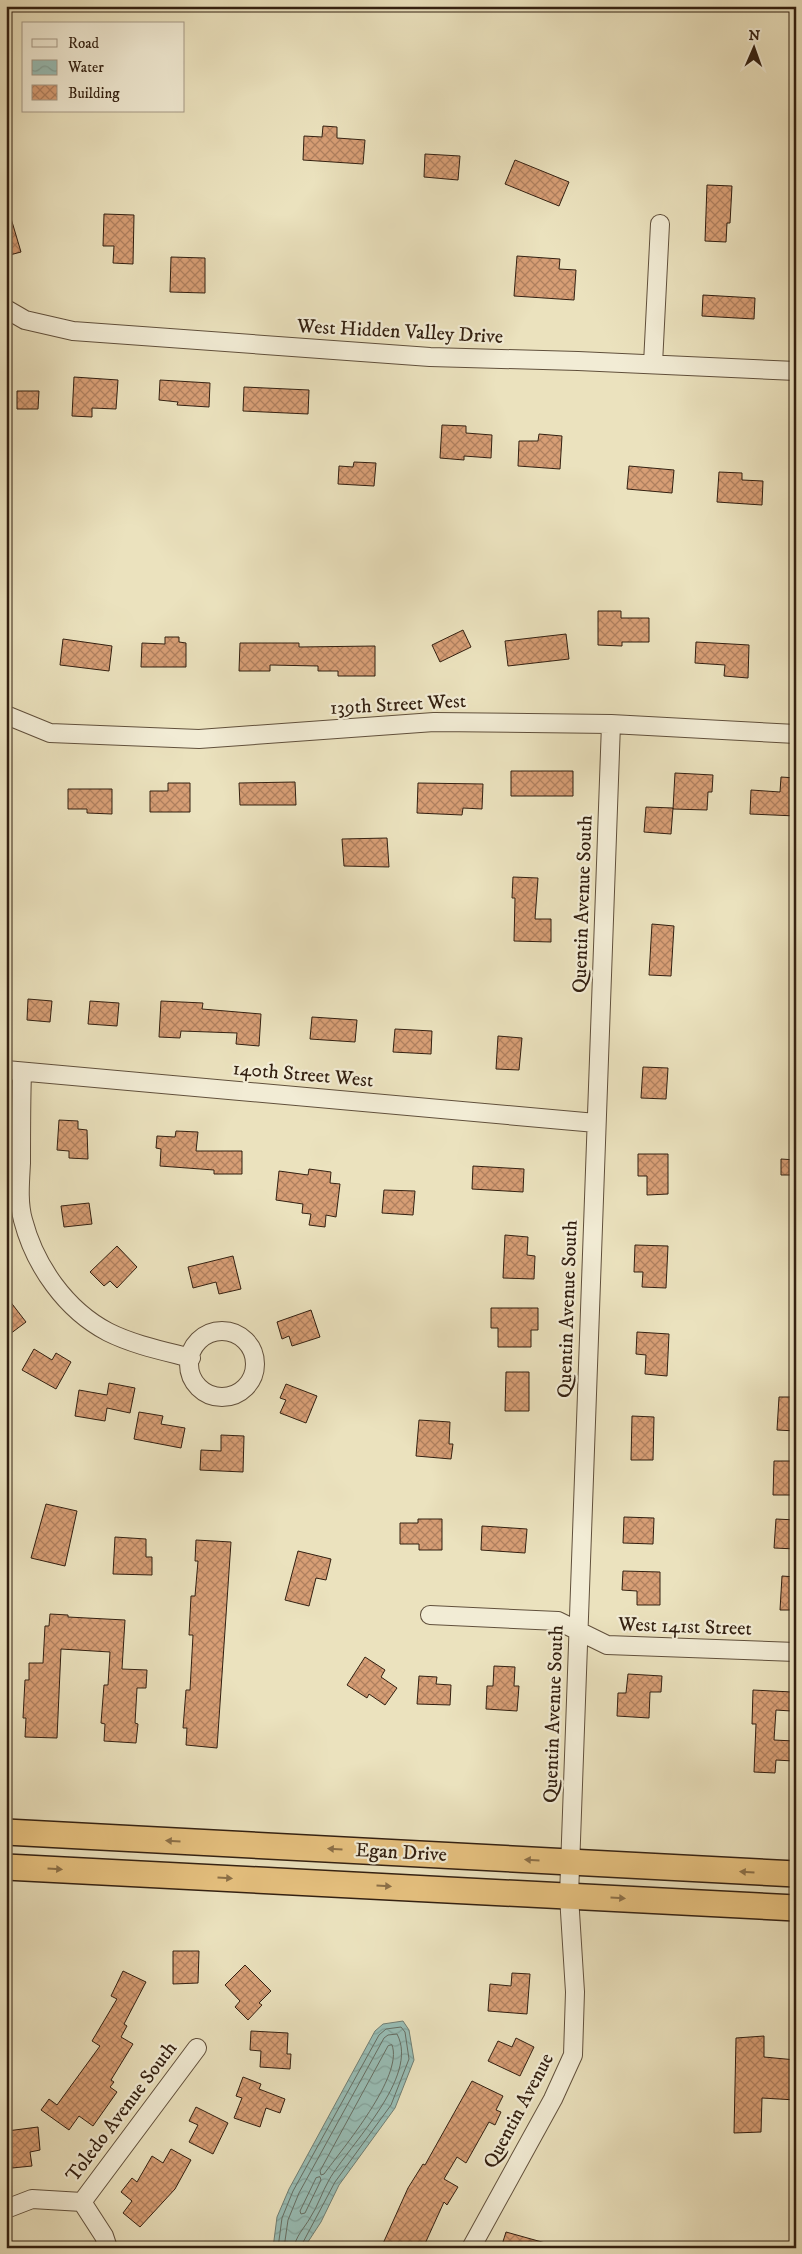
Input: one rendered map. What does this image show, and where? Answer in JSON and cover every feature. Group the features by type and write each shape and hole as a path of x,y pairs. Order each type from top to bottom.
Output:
{"highway":[{"name":"Egan Drive","path":"6,1832 796,1874"},
{"name":"Egan Drive","path":"6,1867 796,1908"}],"street":[{"path":"653,364 660,224"},
{"name":"West Hidden Valley Drive","path":"6,310 25,320 73,331 430,358 653,364 796,371"},
{"name":"139th Street West","path":"6,715 50,733 199,739 434,722 611,724 796,734"},
{"name":"Quentin Avenue South","path":"569,1896 572,1862 578,1630 611,724"},
{"path":"14,1071 23,1219 31,1244 44,1270 61,1294 84,1317 108,1332 137,1344 191,1358"},
{"name":"140th Street West","path":"14,1071 596,1123"},
{"name":"West 141st Street","path":"430,1615 558,1621 607,1645 796,1652"},
{"name":"Quentin Avenue","path":"471,2248 553,2099 573,2055 575,1992 569,1896"},
{"name":"Toledo Avenue South","path":"82,2202 197,2048"},
{"path":"6,2208 32,2199 82,2202 104,2236 108,2248"}],"water":[{"path":"403,2021 409,2030 414,2060 395,2108 339,2185 321,2222 304,2248 273,2248 277,2217 289,2189 375,2031 383,2024"}],"building":[{"path":"323,126 337,127 337,138 365,140 363,164 303,160 304,136 322,137"},
{"path":"425,154 460,156 458,180 424,177"},
{"path":"515,160 569,182 559,206 505,184"},
{"path":"707,185 732,186 730,223 727,223 726,242 705,241"},
{"path":"104,214 134,215 133,264 113,263 114,246 103,246"},
{"path":"6,215 10,215 21,252 6,256"},
{"path":"517,256 560,259 559,269 576,270 574,300 514,296"},
{"path":"171,257 205,258 205,293 170,292"},
{"path":"703,295 755,298 754,319 702,316"},
{"path":"74,377 118,380 116,409 92,408 92,417 72,416"},
{"path":"160,380 210,383 209,407 177,405 178,402 159,400"},
{"path":"244,387 309,390 308,414 243,411"},
{"path":"17,391 39,391 38,409 17,409"},
{"path":"442,425 466,426 466,433 492,435 491,458 464,456 464,460 440,458"},
{"path":"539,434 562,436 560,469 518,466 519,441 538,441"},
{"path":"354,462 376,463 374,486 338,484 339,466 353,467"},
{"path":"629,466 674,470 672,493 627,489"},
{"path":"719,472 742,473 742,480 763,481 762,505 717,502"},
{"path":"598,611 621,611 621,618 649,618 649,642 622,642 622,646 598,645"},
{"path":"463,630 471,647 440,662 432,645"},
{"path":"566,634 569,659 508,666 505,641"},
{"path":"165,637 179,637 179,642 186,643 186,667 141,667 142,643 165,644"},
{"path":"63,639 112,646 109,671 60,665"},
{"path":"696,642 749,645 748,678 724,676 725,665 695,663"},
{"path":"240,643 299,643 299,647 375,646 375,676 338,676 338,671 318,671 318,666 270,665 270,671 239,671"},
{"path":"511,771 573,771 573,796 511,796"},
{"path":"675,773 713,775 712,792 708,792 707,810 673,809"},
{"path":"781,777 796,778 796,816 750,814 751,790 780,792"},
{"path":"295,782 296,805 240,805 239,783"},
{"path":"168,783 190,783 190,812 150,812 150,791 168,791"},
{"path":"418,783 483,784 482,809 463,808 462,815 417,813"},
{"path":"68,789 112,789 112,814 87,813 87,809 68,809"},
{"path":"646,807 673,808 671,834 644,832"},
{"path":"387,838 389,867 344,866 342,839"},
{"path":"513,877 538,878 535,919 551,919 551,942 514,941 515,898 512,898"},
{"path":"652,924 674,926 671,976 649,975"},
{"path":"28,999 52,1001 50,1022 27,1020"},
{"path":"90,1001 119,1003 117,1026 88,1024"},
{"path":"161,1001 203,1003 202,1009 261,1014 259,1046 236,1044 237,1033 181,1031 180,1038 159,1037"},
{"path":"312,1017 357,1020 355,1042 310,1039"},
{"path":"395,1029 432,1031 431,1054 393,1052"},
{"path":"498,1036 522,1038 519,1070 496,1069"},
{"path":"643,1067 668,1068 666,1099 641,1098"},
{"path":"59,1120 78,1121 78,1129 87,1130 88,1159 69,1158 69,1151 57,1150"},
{"path":"176,1131 198,1132 196,1151 242,1151 242,1174 214,1174 214,1170 160,1166 161,1149 156,1148 157,1136 175,1137"},
{"path":"638,1154 668,1154 668,1194 647,1195 647,1176 638,1176"},
{"path":"781,1159 796,1160 796,1175 781,1175"},
{"path":"473,1166 524,1169 523,1192 472,1189"},
{"path":"309,1169 331,1172 330,1183 340,1184 336,1217 326,1215 325,1227 309,1225 311,1214 302,1213 303,1204 276,1200 279,1171 308,1175"},
{"path":"384,1190 415,1191 413,1215 382,1213"},
{"path":"89,1203 92,1224 64,1227 61,1206"},
{"path":"505,1235 528,1237 527,1255 535,1256 534,1279 503,1278"},
{"path":"635,1245 668,1246 666,1288 642,1287 643,1272 634,1272"},
{"path":"117,1246 137,1267 117,1288 110,1281 104,1286 90,1272"},
{"path":"233,1256 241,1289 219,1294 216,1282 193,1288 188,1267"},
{"path":"6,1296 26,1322 6,1337"},
{"path":"491,1308 538,1308 538,1330 531,1330 531,1347 498,1347 498,1328 491,1328"},
{"path":"311,1310 320,1337 292,1346 289,1336 282,1339 277,1322"},
{"path":"637,1332 669,1334 667,1376 645,1374 646,1355 636,1354"},
{"path":"34,1349 52,1360 56,1353 71,1362 56,1389 22,1370"},
{"path":"506,1372 529,1372 529,1411 505,1411"},
{"path":"109,1383 135,1388 130,1413 107,1408 105,1421 75,1416 79,1390 107,1395"},
{"path":"286,1384 317,1396 306,1423 280,1413 286,1400 280,1398"},
{"path":"779,1397 796,1397 796,1431 777,1430"},
{"path":"139,1412 163,1416 161,1424 185,1428 181,1448 134,1439"},
{"path":"632,1416 654,1417 653,1460 631,1460"},
{"path":"419,1420 450,1422 449,1444 453,1444 451,1459 416,1456"},
{"path":"221,1435 244,1436 243,1472 200,1470 201,1450 221,1451"},
{"path":"774,1461 796,1461 796,1495 773,1495"},
{"path":"46,1504 77,1511 65,1566 31,1558"},
{"path":"624,1517 654,1518 653,1544 623,1543"},
{"path":"418,1519 442,1519 442,1550 419,1550 419,1544 400,1544 400,1523 418,1523"},
{"path":"776,1519 796,1520 796,1549 774,1548"},
{"path":"482,1526 527,1529 525,1553 481,1550"},
{"path":"115,1537 146,1539 146,1557 152,1557 152,1575 113,1574"},
{"path":"196,1540 231,1542 217,1748 186,1745 187,1728 183,1728 186,1690 190,1690 193,1635 189,1635 191,1596 195,1596 198,1561 195,1561"},
{"path":"298,1551 331,1559 326,1580 316,1578 309,1606 285,1600"},
{"path":"623,1571 660,1572 660,1605 637,1605 637,1591 622,1590"},
{"path":"782,1576 796,1577 796,1610 780,1610"},
{"path":"50,1614 68,1615 68,1617 125,1620 122,1669 147,1670 146,1688 137,1688 135,1723 138,1724 136,1743 104,1741 105,1724 101,1723 104,1685 108,1685 110,1652 61,1649 57,1738 25,1737 26,1718 23,1718 25,1680 29,1680 29,1663 43,1663 45,1626 49,1626"},
{"path":"365,1657 385,1670 381,1677 397,1688 385,1705 369,1694 367,1698 347,1685"},
{"path":"494,1666 515,1667 514,1686 519,1686 517,1711 486,1709 487,1686 493,1686"},
{"path":"628,1674 662,1676 661,1692 650,1692 649,1718 617,1716 618,1693 626,1693"},
{"path":"419,1676 437,1677 436,1684 451,1685 450,1705 417,1704"},
{"path":"753,1690 792,1692 791,1711 776,1710 774,1740 794,1741 793,1761 776,1760 775,1773 754,1772 756,1724 752,1724"},
{"path":"173,1951 199,1951 198,1983 173,1984"},
{"path":"245,1965 271,1991 259,2003 262,2005 248,2020 235,2007 240,2001 225,1985"},
{"path":"123,1971 146,1982 124,2024 127,2026 121,2037 133,2044 111,2080 114,2082 110,2087 117,2092 93,2126 79,2116 69,2130 41,2110 49,2099 57,2105 100,2046 92,2041 117,1999 111,1996"},
{"path":"512,1973 530,1974 527,2014 488,2011 490,1984 511,1986"},
{"path":"251,2031 288,2033 287,2054 291,2054 290,2069 260,2067 261,2051 250,2050"},
{"path":"764,2036 764,2057 796,2060 796,2100 762,2098 761,2132 734,2133 736,2038"},
{"path":"516,2038 534,2047 520,2076 488,2061 498,2041 512,2047"},
{"path":"243,2077 261,2084 259,2089 285,2099 280,2113 266,2108 260,2127 234,2118 242,2098 236,2096"},
{"path":"472,2081 503,2096 496,2110 501,2112 495,2125 489,2122 466,2163 457,2157 444,2179 458,2187 447,2205 444,2202 423,2248 381,2248 408,2188 423,2164 425,2165"},
{"path":"196,2107 228,2123 213,2154 189,2142 198,2125 189,2121"},
{"path":"38,2127 40,2150 30,2152 32,2166 12,2168 7,2131"},
{"path":"171,2149 191,2160 175,2189 140,2227 123,2213 132,2201 121,2192 132,2178 137,2182 152,2156 163,2163"},
{"path":"506,2232 549,2244 549,2248 501,2248"}]}
